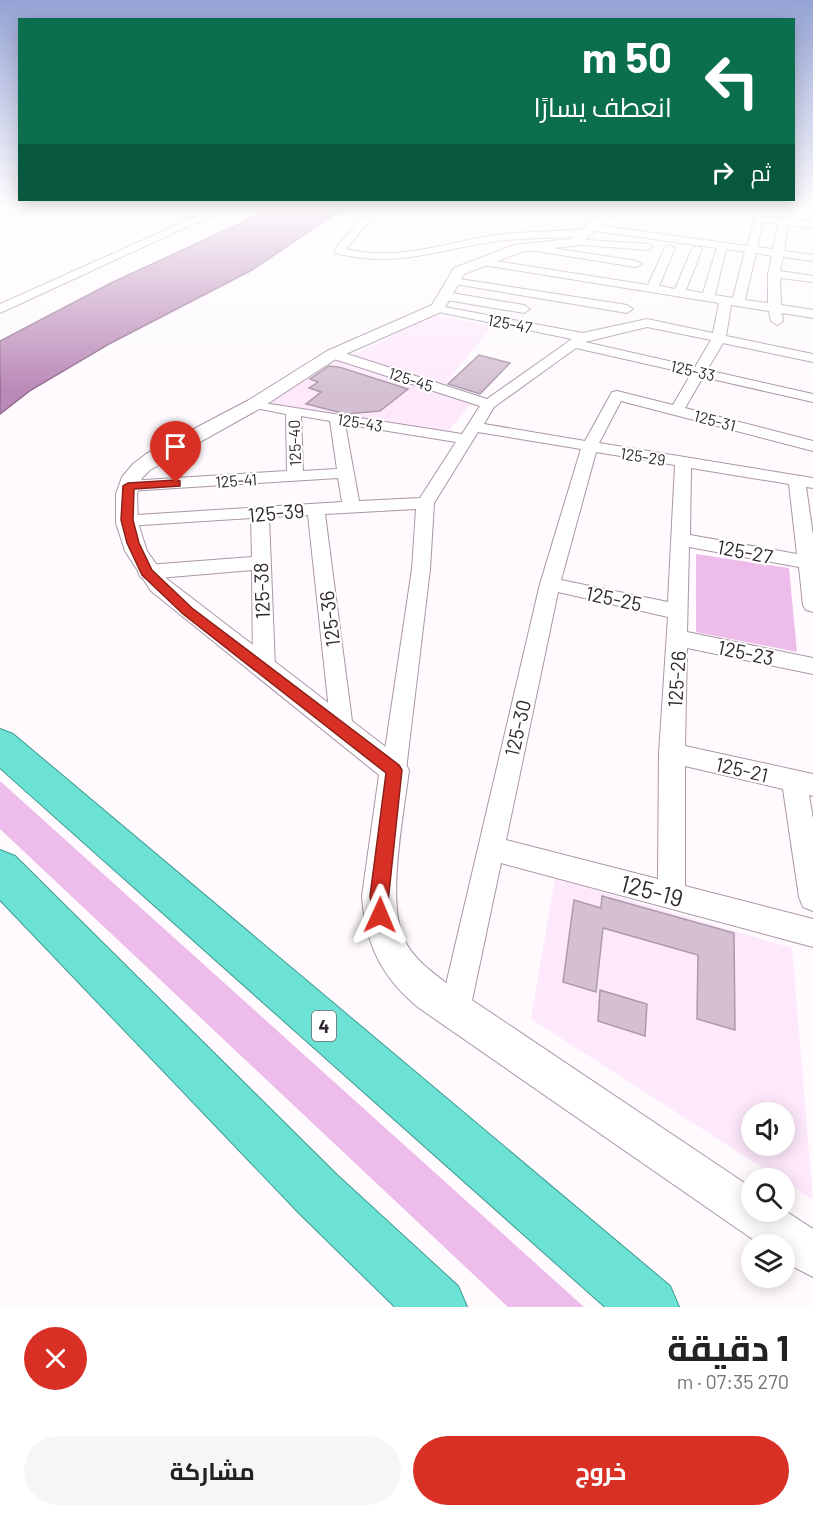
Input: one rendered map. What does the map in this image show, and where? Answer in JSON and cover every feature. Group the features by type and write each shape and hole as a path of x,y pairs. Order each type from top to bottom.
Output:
{"highway":[{"path":"0,729 41,782"},
{"name":"4","path":"0,745 649,1307"},
{"path":"0,870 318,1194 437,1307"}],"street":[{"path":"0,309 88,269"},
{"path":"394,770 188,611 147,572 133,543 127,520 128,486 134,475 153,458 255,404 333,354 473,274 508,269"},
{"path":"473,274 508,269"},
{"path":"473,274 508,269"},
{"path":"515,324 533,293 565,269"},
{"path":"572,338 580,301 579,269"},
{"path":"599,269 632,286"},
{"path":"599,269 632,286 652,289 665,305 688,312 719,338 813,358"},
{"path":"620,328 637,269"},
{"path":"652,289 661,269"},
{"path":"686,269 665,305 620,328 572,338 489,404 425,503 421,569 379,896 384,935 395,960 425,990 813,1255"},
{"path":"688,312 708,297 716,269"},
{"path":"676,410 719,338 743,269"},
{"path":"775,269 778,295 777,315"},
{"path":"792,269 813,279"},
{"path":"473,274 533,293"},
{"path":"473,274 524,309"},
{"name":"125-47","path":"473,274 515,324 572,338"},
{"path":"580,301 632,286"},
{"path":"708,297 732,301 813,327"},
{"path":"665,305 688,312"},
{"path":"777,315 813,314"},
{"name":"125-33","path":"572,338 698,372 813,398"},
{"name":"125-45","path":"333,354 489,404"},
{"name":"125-31","path":"617,396 813,446"},
{"name":"125-30","path":"455,1010 550,584 589,448 617,396"},
{"name":"125-43","path":"255,404 337,418 469,433"},
{"name":"125-40","path":"293,411 295,476"},
{"path":"337,418 351,506"},
{"name":"125-29","path":"469,433 589,448 805,482"},
{"name":"125-26","path":"671,896 671,753 678,638 683,463"},
{"name":"125-41","path":"128,486 344,473"},
{"path":"805,482 813,605"},
{"name":"125-39","path":"127,520 425,503"},
{"name":"125-36","path":"316,509 342,729"},
{"name":"125-38","path":"260,514 264,668"},
{"name":"125-27","path":"681,539 809,563"},
{"path":"147,572 260,563"},
{"name":"125-25","path":"550,584 679,612"},
{"name":"125-23","path":"678,638 813,666"},
{"name":"125-21","path":"671,753 803,782"},
{"path":"803,782 813,897"},
{"name":"125-19","path":"490,849 813,933"}],"shaded area":[{"path":"141,269 253,269 109,344 31,390 0,414 0,341"},
{"path":"434,315 492,326 444,385 351,356"},
{"path":"338,359 473,401 447,433 269,403"},
{"path":"696,554 789,568 797,652 696,632"},
{"path":"0,781 584,1307 508,1307 0,829"},
{"path":"555,878 792,948 813,1200 795,1188 795,1168 763,1168 744,1156 795,1156 795,1102 741,1102 741,1154 531,1019"}],"building":[{"path":"479,355 510,363 480,394 448,384"},
{"path":"329,366 339,367 408,389 380,411 346,414 306,404 321,392 309,388 318,382 310,379"},
{"path":"602,896 734,933 735,1030 697,1019 698,955 603,928 596,992 563,982 574,900 601,908"},
{"path":"600,990 647,1004 645,1036 598,1021"}],"route":[{"path":"176,483 128,486 127,520 133,543 147,572 188,611 394,770 379,896 380,915"}]}
